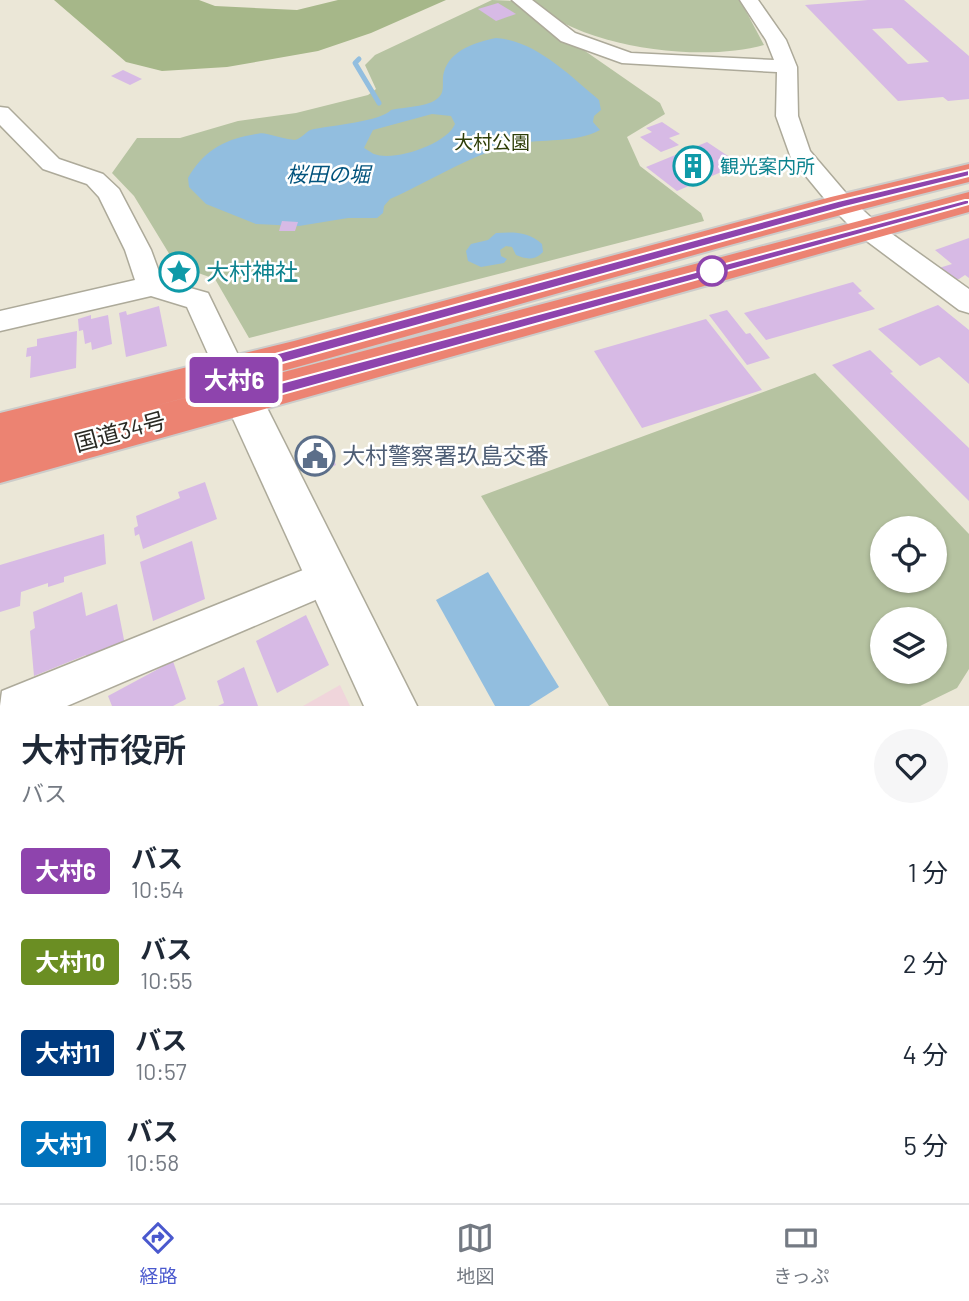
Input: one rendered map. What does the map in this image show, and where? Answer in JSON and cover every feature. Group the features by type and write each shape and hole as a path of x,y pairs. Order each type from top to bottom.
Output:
{"highway":[{"name":"国道34号","path":"237,385 842,204 969,173"},
{"name":"国道34号","path":"5,446 237,385 869,230 969,202"}],"street":[{"path":"522,0 568,37 629,59 787,67"},
{"path":"749,0 776,40 787,67 786,116 799,153 842,204 869,230 969,303"},
{"path":"0,113 51,164 94,179 110,194 138,250 151,286"},
{"path":"0,321 151,286 198,300 391,706"},
{"path":"17,706 328,577"}],"shaded area":[{"path":"340,685 350,706 303,706"}],"green space":[{"path":"54,0 199,0 215,6 297,10 338,0 446,0 371,33 318,51 227,67 162,71 126,62"},
{"name":"大村公園","path":"492,0 513,1 660,103 665,114 627,137 640,166 701,213 704,221 249,338 215,279 176,265 134,196 112,173 137,138 180,138 238,121 296,113 368,95 376,89 365,65 375,55"},
{"path":"530,0 740,0 764,45 707,52 641,47 578,30 551,16"},
{"path":"815,373 969,534 969,669 957,688 920,706 609,706 481,496"}],"water":[{"name":"桜田の堀","path":"496,38 511,40 538,52 599,100 601,110 594,116 593,122 600,130 569,139 515,144 483,154 390,199 384,206 383,213 377,218 348,218 299,226 256,224 206,204 189,187 188,178 200,161 231,140 265,133 295,140 311,130 367,120 391,110 434,101 442,93 444,72 452,58 465,48","holes":["432,114 451,116 455,124 450,131 419,150 383,156 364,148 373,130"]},
{"path":"496,233 531,237 542,244 543,252 537,257 526,258 516,255 512,247 506,246 500,250 501,256 507,259 504,263 481,267 468,261 466,251 471,244 488,240"},
{"path":"488,572 559,687 529,706 495,706 436,600"}],"building":[{"path":"904,0 969,56 969,99 948,101 943,97 898,101 805,5","holes":["892,28 929,62 908,64 872,29"]},
{"path":"498,3 516,14 496,21 478,9"},
{"path":"123,70 142,79 130,85 111,76"},
{"path":"662,122 680,134 669,138 679,145 661,152 640,137 652,132 646,128"},
{"name":"観光案内所","path":"707,142 740,164 677,191 646,167"},
{"path":"282,221 298,222 295,231 279,231"},
{"path":"969,238 969,278 965,275 959,279 950,279 939,268 952,264 935,250"},
{"path":"853,282 862,291 858,293 875,309 766,340 744,313"},
{"path":"938,305 969,330 969,384 939,357 920,366 878,329"},
{"path":"159,306 167,346 126,357 119,313 126,311 127,315"},
{"path":"727,310 770,358 747,365 709,315"},
{"path":"91,315 91,319 108,315 112,344 92,350 91,342 85,344 83,330 79,331 78,319"},
{"path":"706,319 762,390 642,428 594,351"},
{"path":"77,331 76,368 30,378 31,356 26,357 27,348 37,346 37,339"},
{"path":"870,350 893,372 890,373 969,448 969,501 832,365"},
{"path":"323,438 336,465 313,475 300,448"},
{"path":"205,482 217,519 143,549 139,534 135,536 134,528 138,526 136,516 180,498 178,492"},
{"path":"104,534 106,564 64,577 64,582 48,587 48,583 21,592 20,606 0,612 0,565"},
{"path":"192,541 205,599 153,621 140,562"},
{"path":"82,592 86,616 117,604 125,645 87,661 86,655 34,676 30,631 35,628 33,612"},
{"path":"306,615 329,665 277,693 256,641"},
{"path":"173,661 186,699 173,706 112,706 108,696"},
{"path":"244,667 258,706 218,706 224,703 217,681"}],"waterway":[{"path":"359,59 355,63 379,103"}],"bus line":[{"name":"大村6","path":"969,173 842,204 231,372 243,399 969,202"}],"place":[{"name":"観光案内所","path":"693,166"},
{"name":"大村神社","path":"179,272"},
{"name":"大村警察署玖島交番","path":"315,456"}]}
